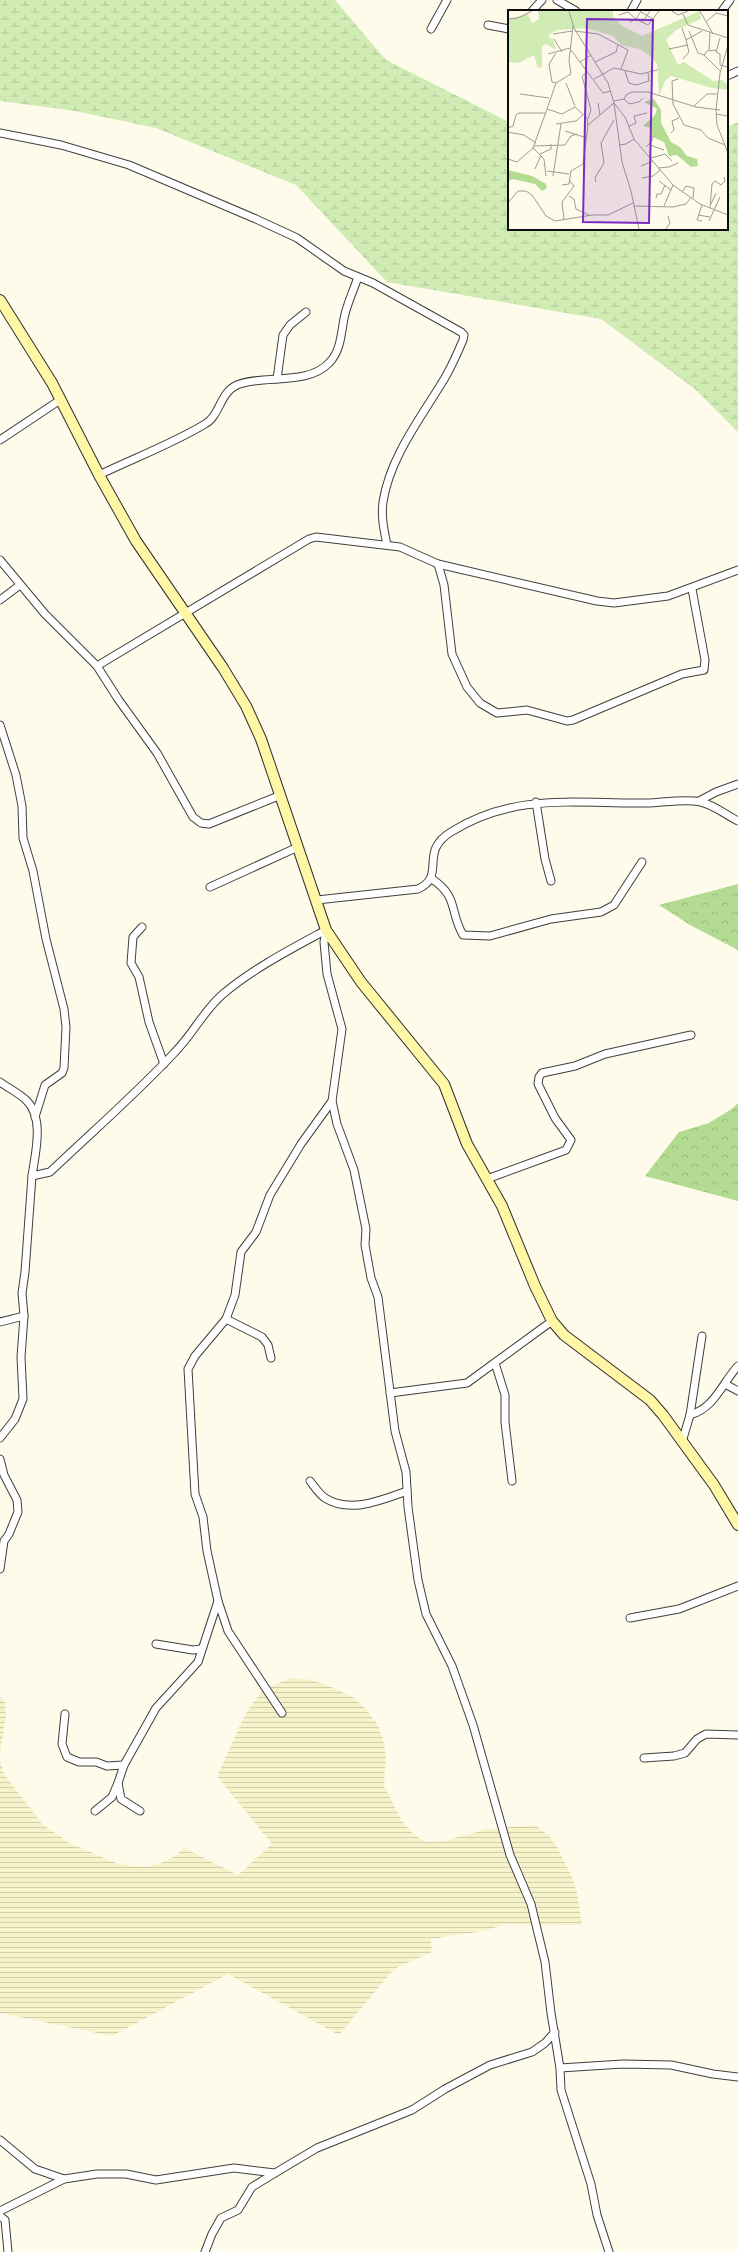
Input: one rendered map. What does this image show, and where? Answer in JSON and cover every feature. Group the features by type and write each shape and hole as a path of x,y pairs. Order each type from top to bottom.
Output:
{"street":[{"path":"431,29 447,0"},
{"path":"533,10 542,0"},
{"path":"557,0 572,10"},
{"path":"632,10 637,0"},
{"path":"723,10 730,0"},
{"path":"488,25 508,29"},
{"path":"728,76 738,71"},
{"path":"0,133 80,150 129,165 297,238 344,271 400,298 464,335 464,340 446,376 411,430 390,479 383,502 382,523 387,545"},
{"path":"98,475 207,424 225,395 235,386 247,382 293,378 319,370 330,362 340,344 345,314 358,277"},
{"path":"0,300 60,400 98,475 136,541 223,668 246,706 262,739 326,930 361,982 444,1084 467,1144 502,1206 537,1292 552,1321 564,1335 650,1400 664,1415 714,1485 738,1525"},
{"path":"277,379 284,335 290,325 306,312"},
{"path":"0,440 60,400"},
{"path":"97,666 309,539 326,537 400,547 438,564 597,601 614,603 668,596 692,589 738,570"},
{"path":"0,560 45,614 97,666 118,699 157,753 193,817 201,823 209,824 281,795"},
{"path":"438,564 444,586 452,654 467,687 480,703 497,712 527,710 566,721 626,699 682,674 704,670 705,660 692,589"},
{"path":"0,600 20,585"},
{"path":"0,725 16,775 22,806 23,838 33,871 46,939 66,1027 64,1068 62,1073 45,1085 35,1117"},
{"path":"699,801 716,792 738,784"},
{"path":"317,900 418,889 428,885 432,879 433,852 438,843 451,832 479,818 520,804 536,802 699,801 738,821"},
{"path":"536,802 545,859 551,881"},
{"path":"210,887 298,847"},
{"path":"432,879 443,886 450,896 458,928 463,935 490,936 551,919 601,912 614,905 642,862"},
{"path":"142,927 132,937 131,963 139,977 149,1022 164,1064"},
{"path":"32,1176 50,1172 140,1090 184,1044 208,1010 224,994 280,954 326,930"},
{"path":"326,930 324,942 327,974 342,1029 332,1101 337,1124 358,1185 366,1229 365,1244 371,1278 378,1297 396,1431 406,1472 418,1580 426,1614 452,1666 473,1725 510,1855 531,1904 545,1962 551,2013 560,2068 560,2090 591,2184 596,2215 609,2252"},
{"path":"487,1180 566,1150 570,1145 571,1140 567,1132 555,1118 538,1084 538,1077 542,1073 575,1066 605,1054 691,1035"},
{"path":"0,1082 26,1100 35,1117 37,1134 22,1293 24,1316 21,1357 23,1399 15,1419 0,1438"},
{"path":"282,1713 228,1631 218,1601 207,1551 203,1517 195,1494 188,1369 195,1356 226,1319 235,1295 241,1252 256,1232 270,1196 287,1170 301,1144 332,1101"},
{"path":"0,1322 24,1316"},
{"path":"226,1319 262,1337 268,1345 271,1358"},
{"path":"390,1393 467,1383 552,1321"},
{"path":"682,1442 690,1415 702,1336"},
{"path":"495,1363 505,1395 505,1422 512,1481"},
{"path":"690,1415 700,1412 717,1396 738,1366"},
{"path":"725,1384 738,1391"},
{"path":"0,1459 4,1475 19,1507 2,1547 0,1569"},
{"path":"310,1481 324,1497 337,1503 355,1505 378,1502 407,1491"},
{"path":"630,1618 679,1609 738,1586"},
{"path":"95,1811 112,1797 124,1765 156,1708 198,1662 218,1601"},
{"path":"156,1644 193,1650 201,1649"},
{"path":"65,1714 62,1744 67,1757 79,1762 96,1762 107,1766 124,1765"},
{"path":"644,1758 674,1756 685,1753 697,1739 706,1734 738,1735"},
{"path":"118,1783 121,1800 140,1811"},
{"path":"205,2252 212,2234 221,2218 238,2210 252,2187 274,2173 317,2148 412,2110 445,2089 490,2065 532,2052 545,2044 555,2032"},
{"path":"560,2068 565,2069 622,2064 671,2065 713,2074 738,2077"},
{"path":"0,2140 35,2169 64,2179"},
{"path":"0,2212 64,2179 97,2174 126,2174 156,2180 234,2168 274,2173"},
{"path":"0,2216 5,2220 8,2252"}],"shaded area":[{"path":"290,1678 307,1679 327,1685 354,1698 366,1709 377,1724 383,1739 386,1755 384,1786 402,1821 414,1835 426,1842 443,1841 488,1829 535,1825 548,1835 557,1847 572,1877 577,1892 582,1925 506,1924 484,1931 431,1939 432,1952 394,1969 339,2035 228,1974 112,2036 0,2013 0,1761 4,1774 42,1824 69,1843 116,1863 146,1867 161,1863 174,1857 184,1848 238,1875 272,1844 217,1776 245,1715 253,1703 263,1690"},
{"path":"0,1697 5,1701 6,1715 0,1753"}],"green space":[{"path":"0,0 335,0 386,60 508,121 508,230 728,230 728,127 738,122 738,432 695,389 601,319 387,282 296,185 156,128 75,111 0,101"},
{"path":"738,884 738,950 690,925 659,905"},
{"path":"738,1103 738,1201 645,1176 679,1132 709,1123 733,1108"}]}
